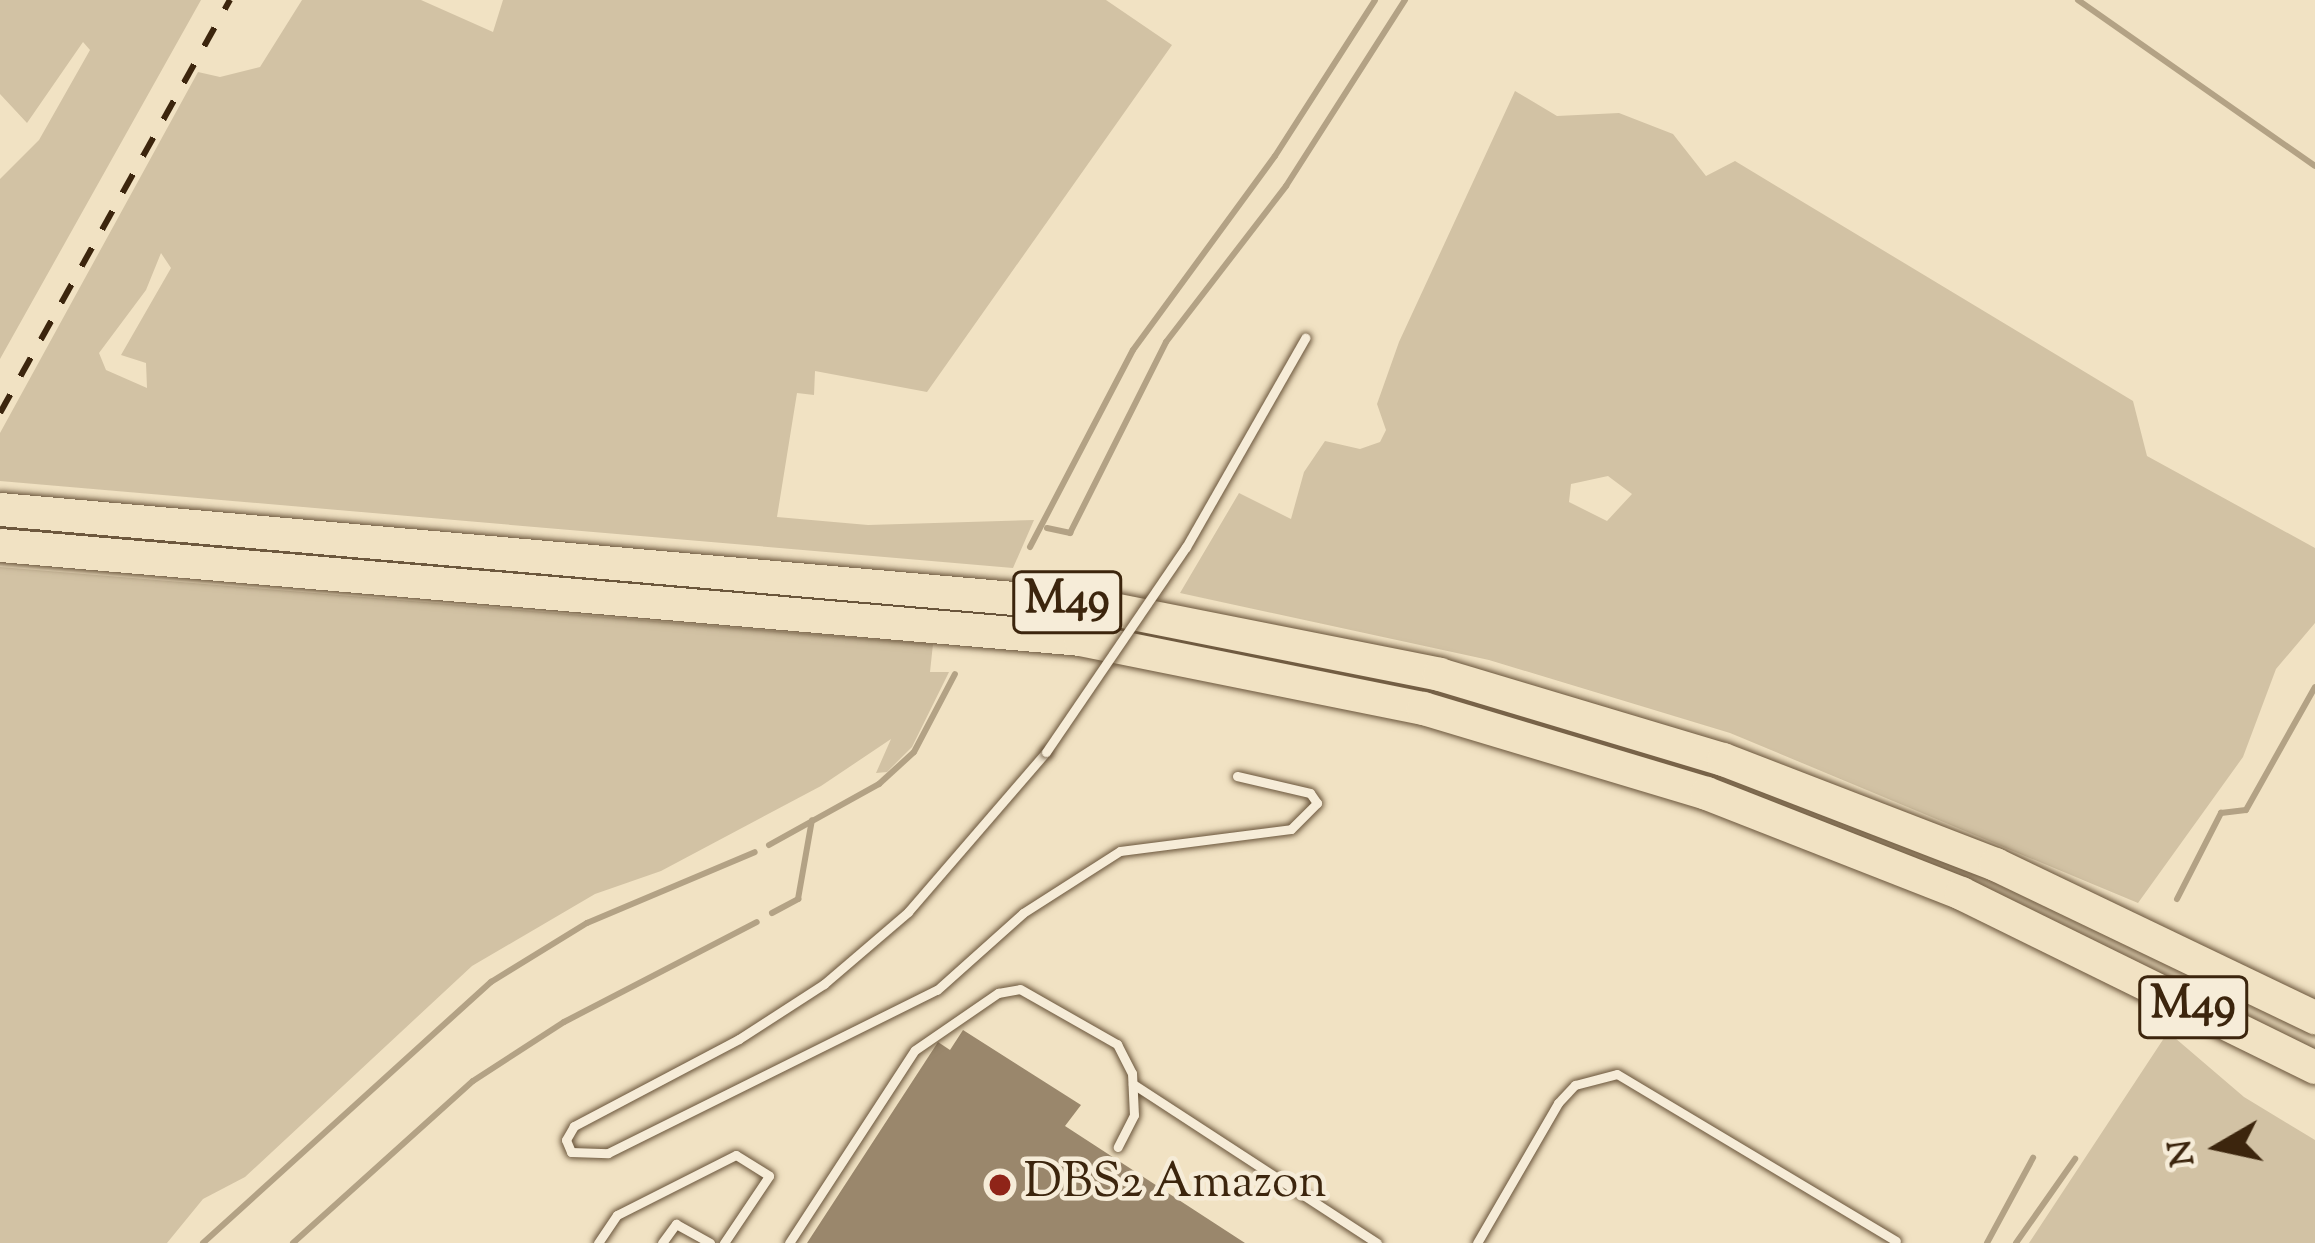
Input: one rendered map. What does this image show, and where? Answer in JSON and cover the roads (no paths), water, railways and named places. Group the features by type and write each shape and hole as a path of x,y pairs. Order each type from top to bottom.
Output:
{"highway":[{"name":"M49","path":"0,508 1092,604 1439,674 1723,759 1995,864 2315,1017"},
{"name":"M49","path":"0,545 1080,639 1423,708 1706,793 1961,893 2315,1067"}],"lane":[{"path":"1237,776 1310,793 1317,803 1291,829 1120,851 1023,913 938,990 608,1153 571,1152 566,1140 574,1126 739,1039 824,984 908,912 1046,752 1186,547 1305,338"},
{"path":"789,1243 915,1050 998,993 1019,989 1117,1044 1132,1084 1134,1114 1118,1147"},
{"path":"1477,1243 1558,1103 1575,1084 1617,1074 1895,1241"},
{"path":"1132,1084 1377,1243"},
{"path":"598,1243 617,1215 736,1155 769,1176 724,1243"},
{"path":"662,1243 676,1223 710,1243"}],"waterway":[{"path":"1030,547 1133,350 1275,156 1375,0"},
{"path":"1047,528 1070,533 1166,342 1286,186 1405,0"},
{"path":"2078,0 2315,166"},
{"path":"769,845 879,784 914,752 955,674"},
{"path":"2177,899 2221,813 2246,810 2315,687"},
{"path":"772,913 798,899 812,820"},
{"path":"203,1243 491,982 587,923 755,852"},
{"path":"293,1243 473,1081 564,1022 757,922"},
{"path":"1987,1243 2033,1158"},
{"path":"2016,1243 2075,1159"}],"railway":[{"path":"0,413 230,0"}],"place":[{"name":"DBS2 Amazon","path":"1000,1185"}]}
